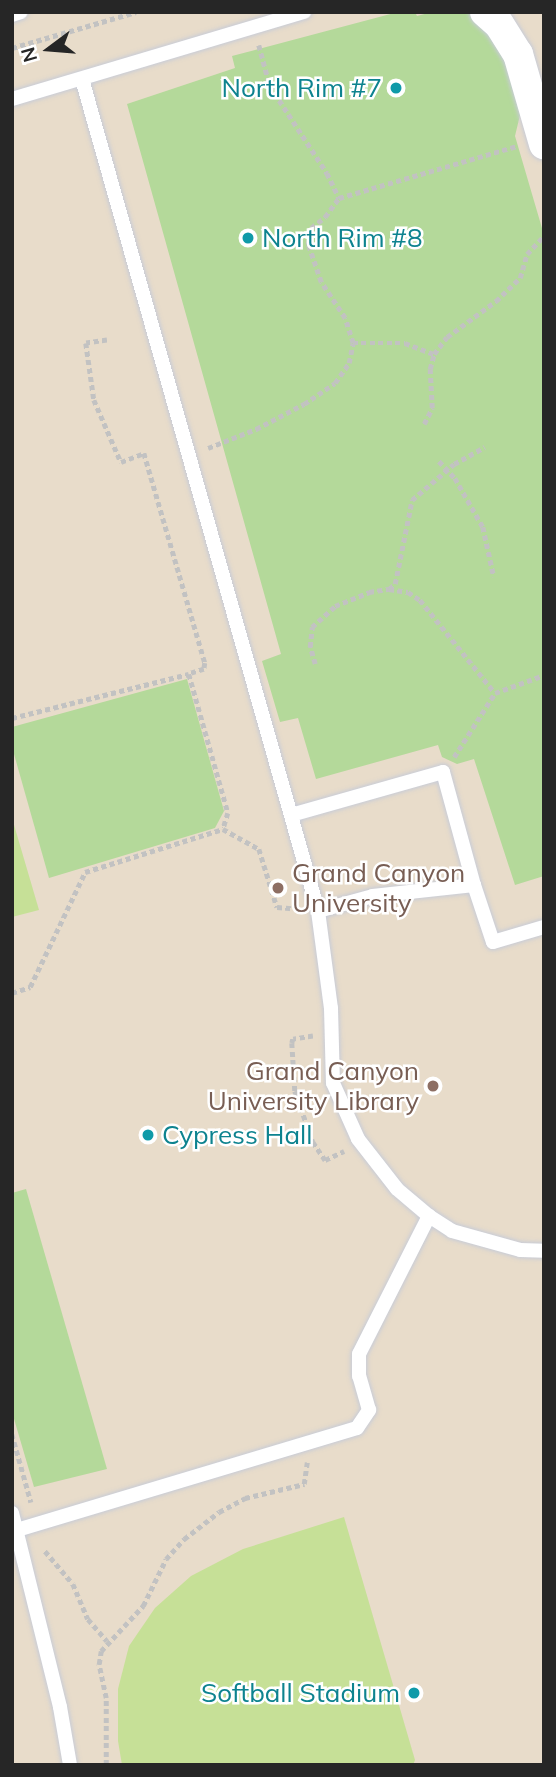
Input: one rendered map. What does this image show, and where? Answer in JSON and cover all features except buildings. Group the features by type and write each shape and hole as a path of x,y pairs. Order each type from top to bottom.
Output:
{"street":[{"path":"485,12 499,24 517,54 543,141"}],"lane":[{"path":"12,15 21,12"},
{"path":"12,99 304,12"},
{"path":"82,79 318,911 331,1007 333,1083 358,1139 397,1189 429,1216 452,1231 520,1251 544,1251"},
{"path":"291,815 443,772 474,885 493,942 544,927"},
{"path":"318,911 373,896 474,885"},
{"path":"17,1530 357,1428 369,1410 359,1376 359,1354 429,1216"},
{"path":"12,1513 60,1707 70,1765"}],"path":[{"path":"12,48 136,12"},
{"path":"254,27 270,86 323,165 339,198"},
{"path":"204,450 256,429 304,404 335,383 349,363 353,343 345,318 317,274 308,245 311,228 339,198 543,141"},
{"path":"424,424 432,408 430,369 434,354 447,337 496,301 520,278 527,254 544,236"},
{"path":"12,718 204,669 205,663 145,453 121,462 93,400 86,343 107,340"},
{"path":"353,343 405,343 434,354"},
{"path":"389,589 395,584 412,500 467,455 485,447"},
{"path":"439,461 448,470 483,527 494,577"},
{"path":"315,664 310,647 312,627 335,606 369,592 389,589 408,592 420,600 441,622 466,658 495,692"},
{"path":"189,674 228,813 223,829"},
{"path":"443,772 473,732 495,692 544,675"},
{"path":"12,993 30,987 85,872 223,829 259,849 276,906 301,909"},
{"path":"314,1024 313,1037 293,1039 295,1091 310,1133 325,1160 343,1151 352,1160"},
{"path":"12,1434 41,1545 51,1562 73,1584 88,1619 107,1641"},
{"path":"106,1765 106,1699 99,1664 101,1651 107,1641 143,1606 166,1559 184,1539 219,1511 246,1498 304,1484 308,1471 305,1443"}],"shaded area":[{"name":"Grand Canyon University","path":"12,12 544,12 544,1765 12,1765"}],"green space":[{"path":"398,12 415,12 417,16 432,12 475,12 509,52 521,111 515,136 544,235 544,876 515,885 474,759 457,764 442,757 438,745 316,779 298,718 280,722 262,661 281,654 127,104 235,68 232,56"},
{"path":"187,679 224,811 215,828 49,878 12,747 12,727"},
{"path":"12,818 39,910 12,917"},
{"path":"26,1189 107,1469 34,1487 12,1412 12,1193"},
{"path":"344,1517 415,1760 413,1765 122,1765 118,1741 118,1689 129,1646 155,1608 191,1576 243,1549"}],"place":[{"name":"North Rim #7","path":"396,88"},
{"name":"North Rim #8","path":"248,238"},
{"name":"Grand Canyon University","path":"278,888"},
{"name":"Grand Canyon University Library","path":"433,1086"},
{"name":"Cypress Hall","path":"148,1135"},
{"name":"Softball Stadium","path":"414,1693"}]}
